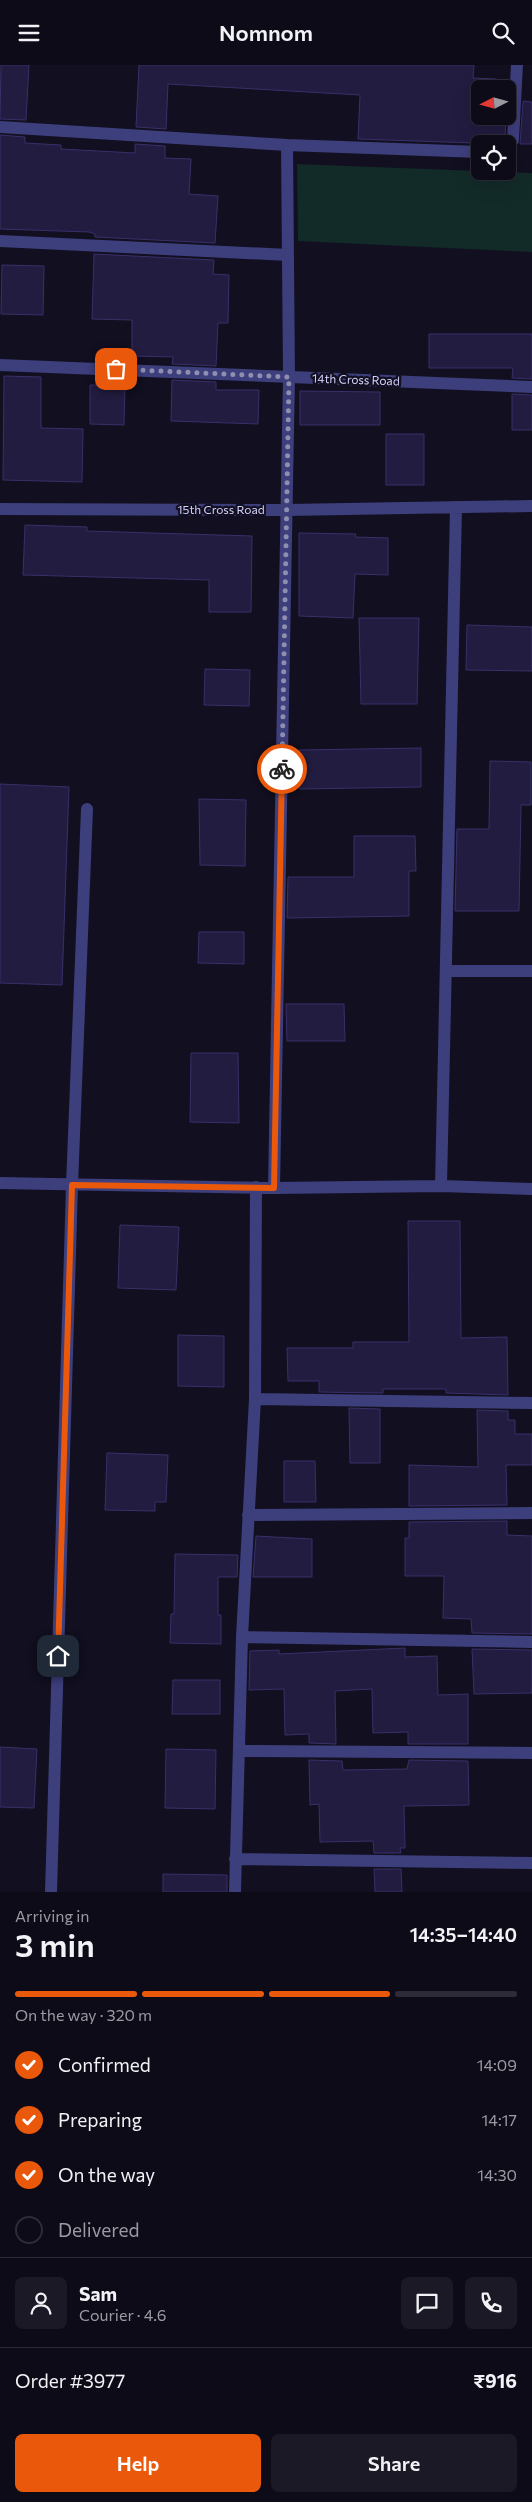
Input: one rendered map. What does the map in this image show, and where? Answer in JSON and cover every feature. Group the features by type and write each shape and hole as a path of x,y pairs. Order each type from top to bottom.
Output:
{"street":[{"path":"513,135 517,65"},
{"path":"0,127 287,145 471,151"},
{"path":"274,1188 289,377 287,145"},
{"path":"0,241 288,255"},
{"name":"14th Cross Road","path":"0,365 532,387"},
{"name":"15th Cross Road","path":"0,509 286,510 532,506"},
{"path":"441,1186 456,507"},
{"path":"51,1892 72,1185 87,809"},
{"path":"446,971 532,971"},
{"path":"0,1183 274,1188 441,1186 532,1189"},
{"path":"235,1892 241,1751 242,1637 255,1399 256,1187"},
{"path":"255,1399 532,1403"},
{"path":"248,1515 532,1513"},
{"path":"242,1637 532,1642"},
{"path":"241,1751 532,1753"},
{"path":"236,1859 532,1863"}],"green space":[{"path":"297,164 471,171 471,180 516,180 516,172 532,173 532,252 298,241"}],"building":[{"path":"1,65 29,65 26,120 0,119"},
{"path":"139,65 474,65 473,78 496,80 471,80 471,125 506,125 505,135 471,135 471,143 358,139 360,95 168,84 166,129 136,127"},
{"path":"523,101 532,102 532,144 520,144"},
{"path":"0,135 25,137 25,143 61,145 61,149 135,153 135,144 165,146 165,158 191,159 189,194 218,196 215,243 95,237 95,234 89,232 0,229"},
{"path":"94,254 214,260 213,274 229,275 228,323 218,323 216,366 172,364 173,357 132,356 132,320 92,319"},
{"path":"2,265 44,266 43,315 1,314"},
{"path":"429,334 532,334 532,379 512,378 513,368 429,368"},
{"path":"4,376 41,377 41,428 83,429 82,482 3,480"},
{"path":"172,380 216,382 216,390 259,390 258,424 171,421"},
{"path":"90,385 125,385 124,425 90,424"},
{"path":"300,391 380,392 380,425 300,425"},
{"path":"512,394 532,395 532,430 512,430"},
{"path":"386,434 424,434 424,485 386,485"},
{"path":"25,525 87,527 87,531 252,536 251,612 209,612 209,580 23,575"},
{"path":"299,533 356,534 355,537 388,538 388,575 355,574 353,618 299,616"},
{"path":"359,618 419,618 417,704 361,704"},
{"path":"467,625 532,627 532,671 466,670"},
{"path":"205,669 250,670 249,706 204,705"},
{"path":"421,748 421,787 299,789 299,750"},
{"path":"490,761 531,762 531,805 521,805 519,911 455,911 457,829 489,829"},
{"path":"0,784 69,787 62,985 0,983"},
{"path":"199,799 246,800 245,866 200,865"},
{"path":"354,836 415,836 416,871 409,871 409,916 287,918 288,877 354,877"},
{"path":"199,932 244,932 244,964 198,963"},
{"path":"286,1004 344,1004 345,1041 287,1041"},
{"path":"191,1053 238,1053 239,1123 190,1122"},
{"path":"408,1221 460,1221 461,1338 507,1337 508,1395 446,1393 446,1389 383,1389 383,1393 319,1392 319,1381 288,1381 287,1348 353,1348 353,1342 409,1342"},
{"path":"120,1225 179,1227 176,1290 118,1288"},
{"path":"178,1335 224,1336 224,1387 178,1386"},
{"path":"349,1408 380,1409 380,1463 350,1463"},
{"path":"477,1410 508,1411 508,1420 515,1420 515,1434 532,1434 532,1465 506,1465 507,1505 409,1506 409,1465 478,1467"},
{"path":"107,1453 168,1455 166,1502 155,1502 155,1511 105,1510"},
{"path":"284,1461 315,1461 316,1502 284,1502"},
{"path":"507,1521 507,1535 532,1536 532,1634 472,1633 471,1619 443,1618 444,1576 405,1576 405,1538 409,1538 409,1522"},
{"path":"256,1536 312,1539 312,1577 253,1577"},
{"path":"175,1554 238,1555 237,1577 218,1577 218,1615 221,1615 221,1644 170,1643 171,1614 174,1614"},
{"path":"405,1648 405,1657 437,1656 438,1695 468,1694 468,1744 408,1744 408,1732 373,1733 372,1689 335,1691 336,1744 309,1743 309,1734 285,1735 284,1689 249,1690 250,1651 279,1650 279,1654"},
{"path":"472,1649 532,1650 532,1693 474,1694"},
{"path":"173,1680 220,1680 220,1714 172,1714"},
{"path":"0,1747 37,1749 34,1808 0,1807"},
{"path":"166,1749 216,1750 215,1809 165,1808"},
{"path":"309,1760 342,1761 343,1770 407,1769 409,1760 468,1761 469,1805 404,1806 405,1848 400,1848 401,1853 374,1853 373,1841 320,1842 319,1804 310,1805"},
{"path":"374,1869 401,1869 402,1892 375,1892"},
{"path":"163,1874 227,1875 227,1892 163,1892"}],"way so far":[{"path":"116,369 289,377 282,769"}],"route":[{"path":"58,1656 72,1185 274,1188 282,769"}]}
